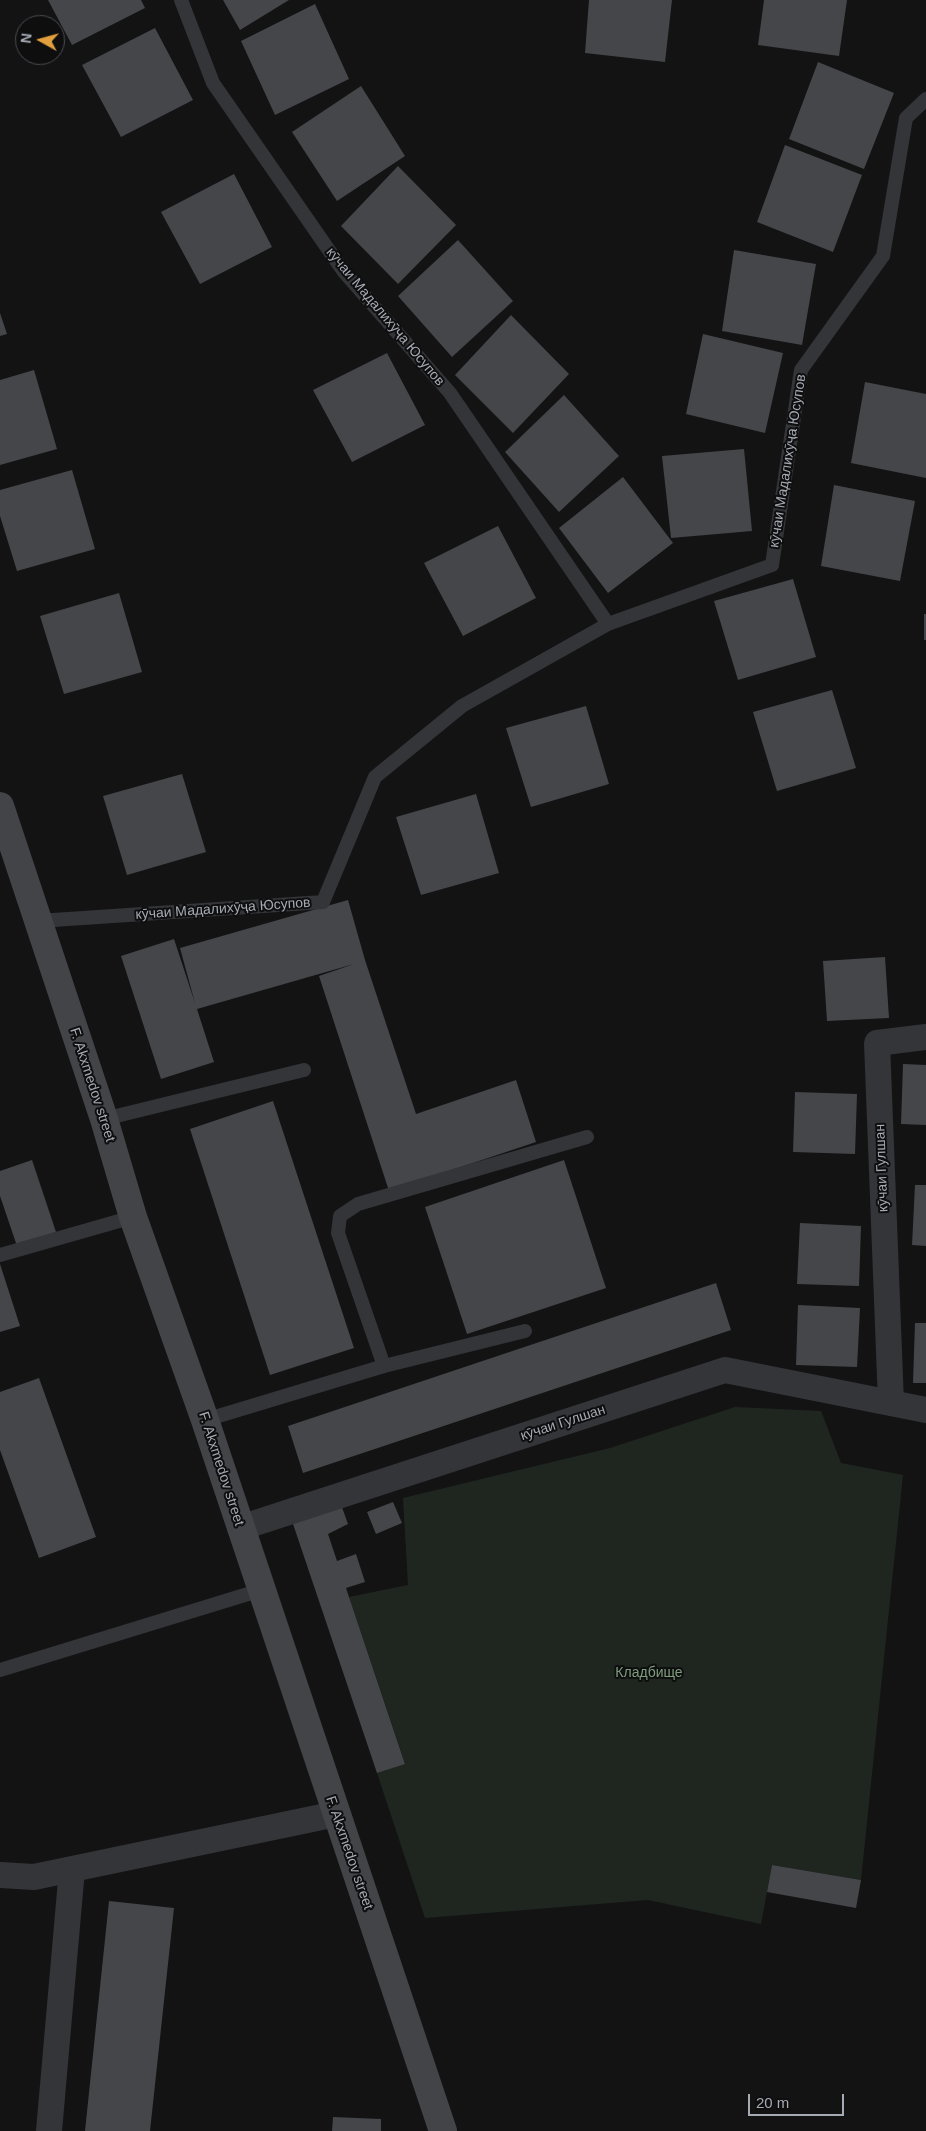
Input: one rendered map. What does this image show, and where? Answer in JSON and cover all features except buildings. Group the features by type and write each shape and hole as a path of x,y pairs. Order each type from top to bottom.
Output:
{"main road":[{"name":"F. Akxmedov street","path":"0,806 6,841 38,921 104,1118 133,1217 205,1420 443,2131"}],"street":[{"name":"кӯчаи Гулшан","path":"891,1403 877,1043 926,1038"},
{"name":"кӯчаи Гулшан","path":"240,1528 725,1370 926,1410"},
{"path":"0,1875 34,1877 336,1814"},
{"path":"49,2131 72,1869"}],"lane":[{"name":"кӯчаи Мадалихӯҷа Юсупов","path":"181,0 213,83 344,272 450,393 608,624"},
{"name":"кӯчаи Мадалихӯҷа Юсупов","path":"38,921 323,902 375,777 462,706 608,624 772,565 800,370 883,256 906,118 926,99"},
{"path":"104,1118 304,1070"},
{"path":"384,1366 338,1233 340,1216 358,1204 587,1137"},
{"path":"0,1255 133,1217"},
{"path":"205,1420 384,1366 525,1331"},
{"path":"0,1670 261,1590"}],"green space":[{"name":"Кладбище","path":"735,1407 821,1411 841,1463 903,1475 861,1880 772,1865 761,1924 648,1900 425,1918 377,1773 405,1763 349,1597 408,1585 403,1498 610,1448"}]}
